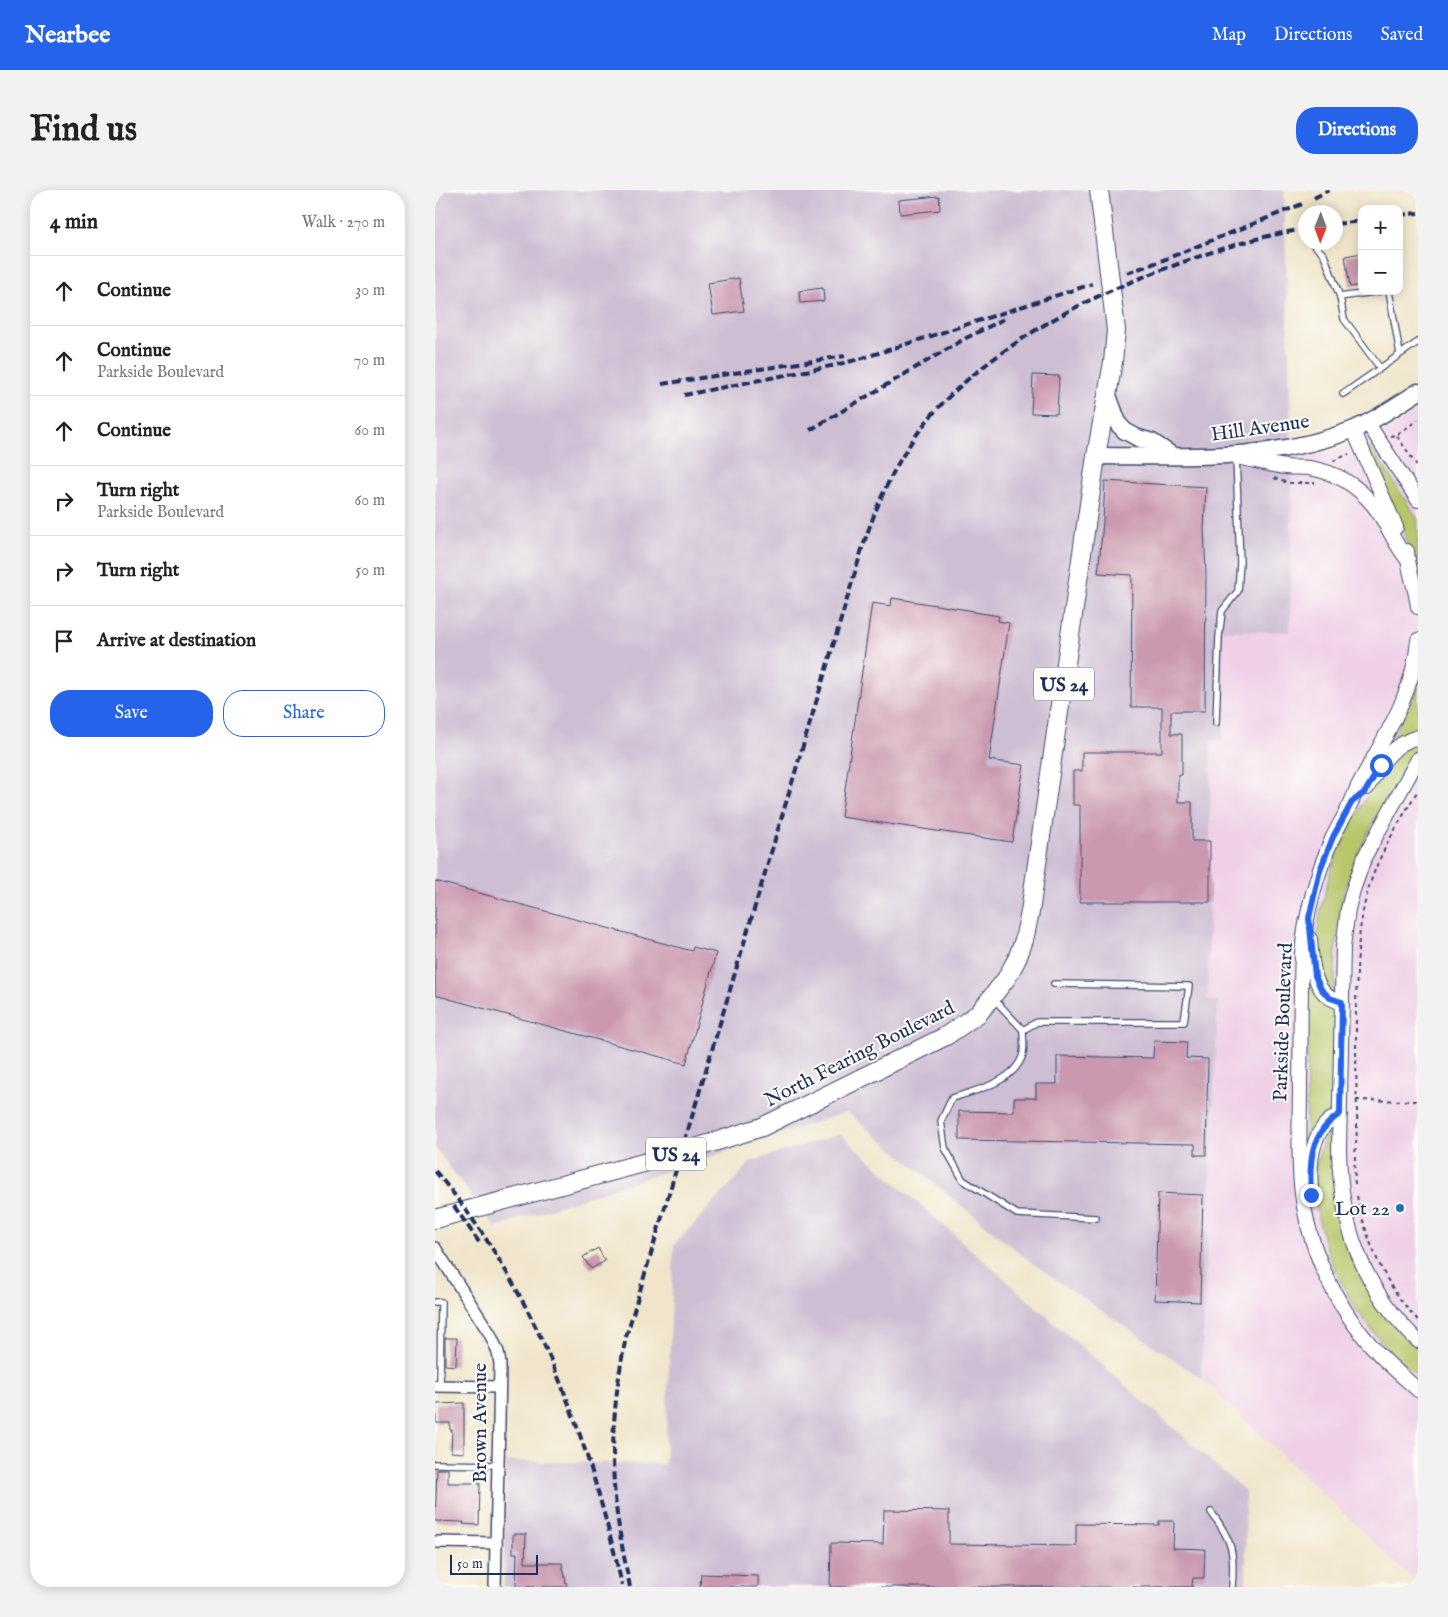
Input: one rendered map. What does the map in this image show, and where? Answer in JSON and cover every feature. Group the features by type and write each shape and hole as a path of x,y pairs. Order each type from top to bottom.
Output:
{"main road":[{"name":"US 24","path":"1096,456 1116,330 1099,190"},
{"name":"Hill Avenue","path":"1096,456 1233,456 1281,450 1325,439 1360,426 1418,392"},
{"path":"1107,393 1119,425 1125,431 1151,442 1173,456"},
{"name":"North Fearing Boulevard","path":"435,1220 673,1155 762,1127 946,1036 979,1013 1006,979 1017,959 1024,940 1030,912 1096,456"}],"street":[{"path":"1360,426 1418,500"},
{"path":"1360,426 1407,551 1407,560 1417,596"},
{"path":"1233,456 1285,467 1316,470 1331,474 1353,485 1375,507 1407,560"},
{"name":"Parkside Boulevard","path":"1418,640 1413,670 1405,696 1333,837 1316,886 1303,943 1300,1141 1304,1203 1312,1234 1326,1274 1349,1317 1379,1354 1418,1390"},
{"path":"1352,802 1365,792 1387,757 1406,741 1418,737"},
{"path":"1418,760 1365,856 1353,890 1344,930 1340,1114 1340,1181 1345,1213 1354,1246 1367,1274 1381,1297 1397,1319 1418,1341"},
{"path":"1309,918 1315,976 1321,989 1330,998 1342,1002"},
{"path":"1312,1234 1311,1171 1314,1149 1322,1128 1340,1114"},
{"name":"Brown Avenue","path":"435,1248 497,1346 500,1364 495,1587"},
{"path":"438,1386 499,1387"},
{"path":"435,1542 496,1542"}],"lane":[{"path":"1319,250 1324,255 1340,297 1344,319 1380,368"},
{"path":"1340,297 1358,294"},
{"path":"1390,295 1400,354"},
{"path":"1343,394 1418,342"},
{"path":"1216,723 1221,621 1223,611 1238,591 1240,563 1233,456"},
{"path":"1023,1030 1037,1022 1184,1022 1189,986 1054,984"},
{"path":"992,997 1023,1030 1023,1055 1017,1068 990,1086 952,1098 941,1121 945,1148 963,1180 1017,1214 1096,1218"},
{"path":"435,1302 441,1302 438,1386"},
{"path":"435,1464 498,1465"},
{"path":"1211,1512 1225,1531 1234,1558 1233,1587"}],"path":[{"path":"1418,420 1396,435 1418,468"},
{"path":"1355,1186 1358,1132 1356,1100 1357,964 1360,926 1368,891 1377,867 1418,790"},
{"path":"1356,1100 1418,1100"},
{"path":"1356,1194 1368,1239 1380,1266 1395,1293 1418,1320"}],"shaded area":[{"path":"435,190 1284,190 1292,461 1290,632 1222,630 1223,741 1211,740 1208,1000 1218,1001 1201,1378 1033,1264 847,1112 495,1227 435,1148"},
{"path":"1418,410 1418,1584 1201,1378 1218,1001 1208,1000 1211,739 1223,740 1222,630 1292,461 1350,446 1394,428 1400,421"},
{"path":"840,1134 1245,1491 1246,1587 504,1587 506,1461 665,1464 674,1245 752,1161"}],"green space":[{"path":"1369,447 1418,519 1418,570 1370,455"},
{"path":"1418,680 1418,730 1393,744 1391,739 1409,706"},
{"path":"1415,745 1415,750 1368,833 1346,886 1338,924 1335,988 1333,992 1326,988 1316,963 1320,913 1330,873 1344,838 1374,783 1398,752"},
{"path":"1311,983 1333,1006 1334,1012 1333,1105 1330,1111 1320,1119 1310,1141 1306,1139 1308,987"},
{"path":"1329,1130 1332,1132 1333,1178 1336,1205 1346,1246 1364,1285 1376,1303 1403,1336 1418,1350 1418,1376 1370,1328 1342,1284 1331,1259 1322,1233 1316,1206 1315,1179 1319,1154"}],"building":[{"path":"939,196 940,210 900,214 899,200"},
{"path":"1358,254 1358,286 1350,287 1345,256"},
{"path":"739,278 744,311 713,315 708,283"},
{"path":"823,288 824,301 800,303 799,291"},
{"path":"1033,375 1059,376 1057,414 1031,413"},
{"path":"1105,481 1206,487 1204,528 1206,575 1205,711 1171,711 1171,734 1182,734 1182,775 1178,775 1178,802 1192,802 1192,841 1210,841 1210,902 1080,902 1080,805 1073,805 1073,771 1082,771 1082,752 1162,752 1162,707 1131,707 1132,575 1098,573"},
{"path":"892,598 999,616 998,621 1009,623 989,760 1024,765 1012,842 841,817 872,603 891,606"},
{"path":"435,881 692,951 693,947 716,953 686,1064 435,995"},
{"path":"1154,1041 1187,1042 1186,1058 1208,1059 1206,1155 1195,1155 1195,1144 959,1140 959,1111 1014,1112 1014,1098 1036,1098 1036,1084 1057,1084 1057,1056 1153,1058"},
{"path":"1158,1193 1203,1195 1200,1302 1155,1300"},
{"path":"598,1248 605,1261 591,1269 583,1257"},
{"path":"445,1338 457,1338 456,1366 445,1365"},
{"path":"464,1403 464,1453 451,1452 452,1430 450,1430 450,1423 436,1423 436,1404"},
{"path":"437,1469 448,1469 448,1483 480,1483 479,1525 463,1524 464,1522 435,1521"},
{"path":"884,1510 949,1511 949,1544 1076,1546 1076,1524 1159,1525 1159,1521 1174,1521 1173,1548 1205,1549 1204,1578 1193,1578 1192,1587 830,1587 831,1543 883,1544"},
{"path":"513,1534 526,1534 525,1563 562,1563 567,1587 516,1587 517,1553 513,1553"},
{"path":"701,1574 758,1576 758,1587 700,1587"}],"railway":[{"path":"1314,198 1329,190"},
{"path":"1127,273 1305,203"},
{"path":"1403,215 1418,213"},
{"path":"1343,223 1358,221"},
{"path":"630,1587 616,1508 613,1457 616,1397 626,1337 862,549 873,517 893,472 928,419 946,400 986,365 1037,329 1099,296 1167,268 1235,245 1298,231"},
{"path":"684,395 860,359 1092,284"},
{"path":"810,430 966,338 1004,319"},
{"path":"662,384 845,356"},
{"path":"435,1171 471,1217 502,1265 530,1315 554,1366 593,1474 622,1585"},
{"path":"454,1206 481,1245"}],"place":[{"name":"Lot 22","path":"1400,1208"}],"route":[{"path":"1311,1195 1311,1164 1316,1141 1322,1128 1340,1114 1342,1002 1330,998 1321,989 1315,976 1309,918 1320,870 1333,837 1352,802 1365,792 1381,765"}]}
